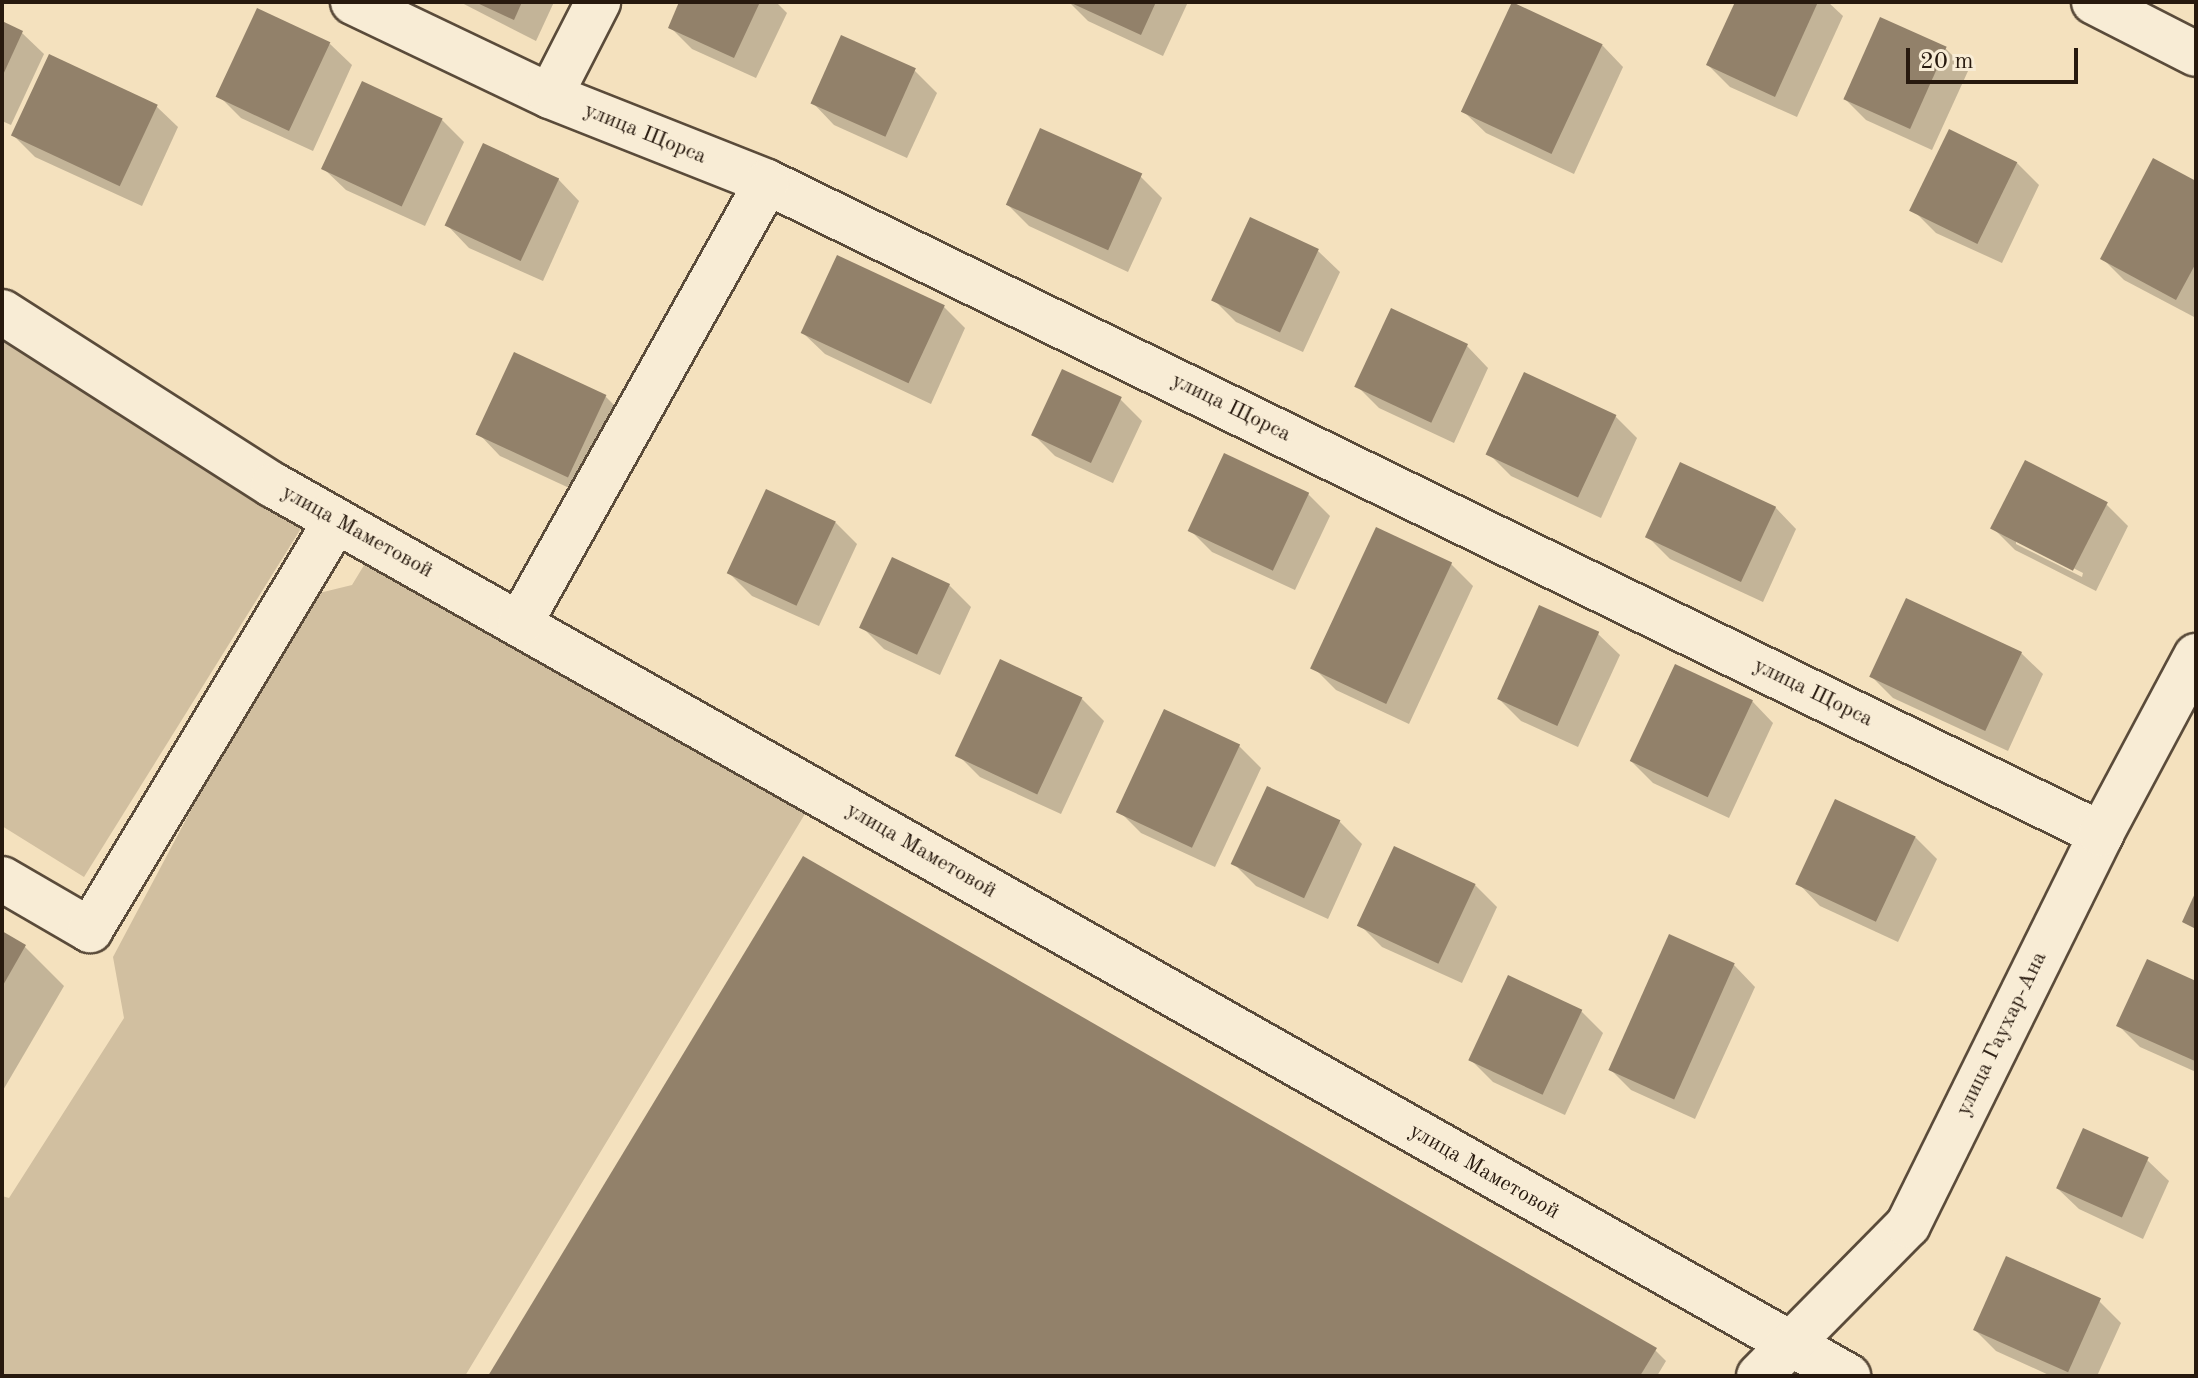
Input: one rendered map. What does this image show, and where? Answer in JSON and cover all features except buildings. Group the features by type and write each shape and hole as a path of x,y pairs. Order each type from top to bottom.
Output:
{"street":[{"name":"улица Щорса","path":"353,2 550,96 767,182 2101,834"},
{"path":"550,96 598,2"},
{"path":"2094,2 2196,54"},
{"path":"520,623 767,182"},
{"name":"улица Маметовой","path":"2,312 273,485 1790,1346 1848,1376"},
{"path":"2,879 90,930 336,521"},
{"name":"улица Гаухар-Ана","path":"1759,1376 1908,1225 2101,834 2196,656"}],"shaded area":[{"path":"2,322 310,514 84,877 2,826"},
{"path":"366,562 808,809 465,1376 2,1376 2,1196 9,1198 124,1018 113,957 293,618 311,595 352,585"}]}
